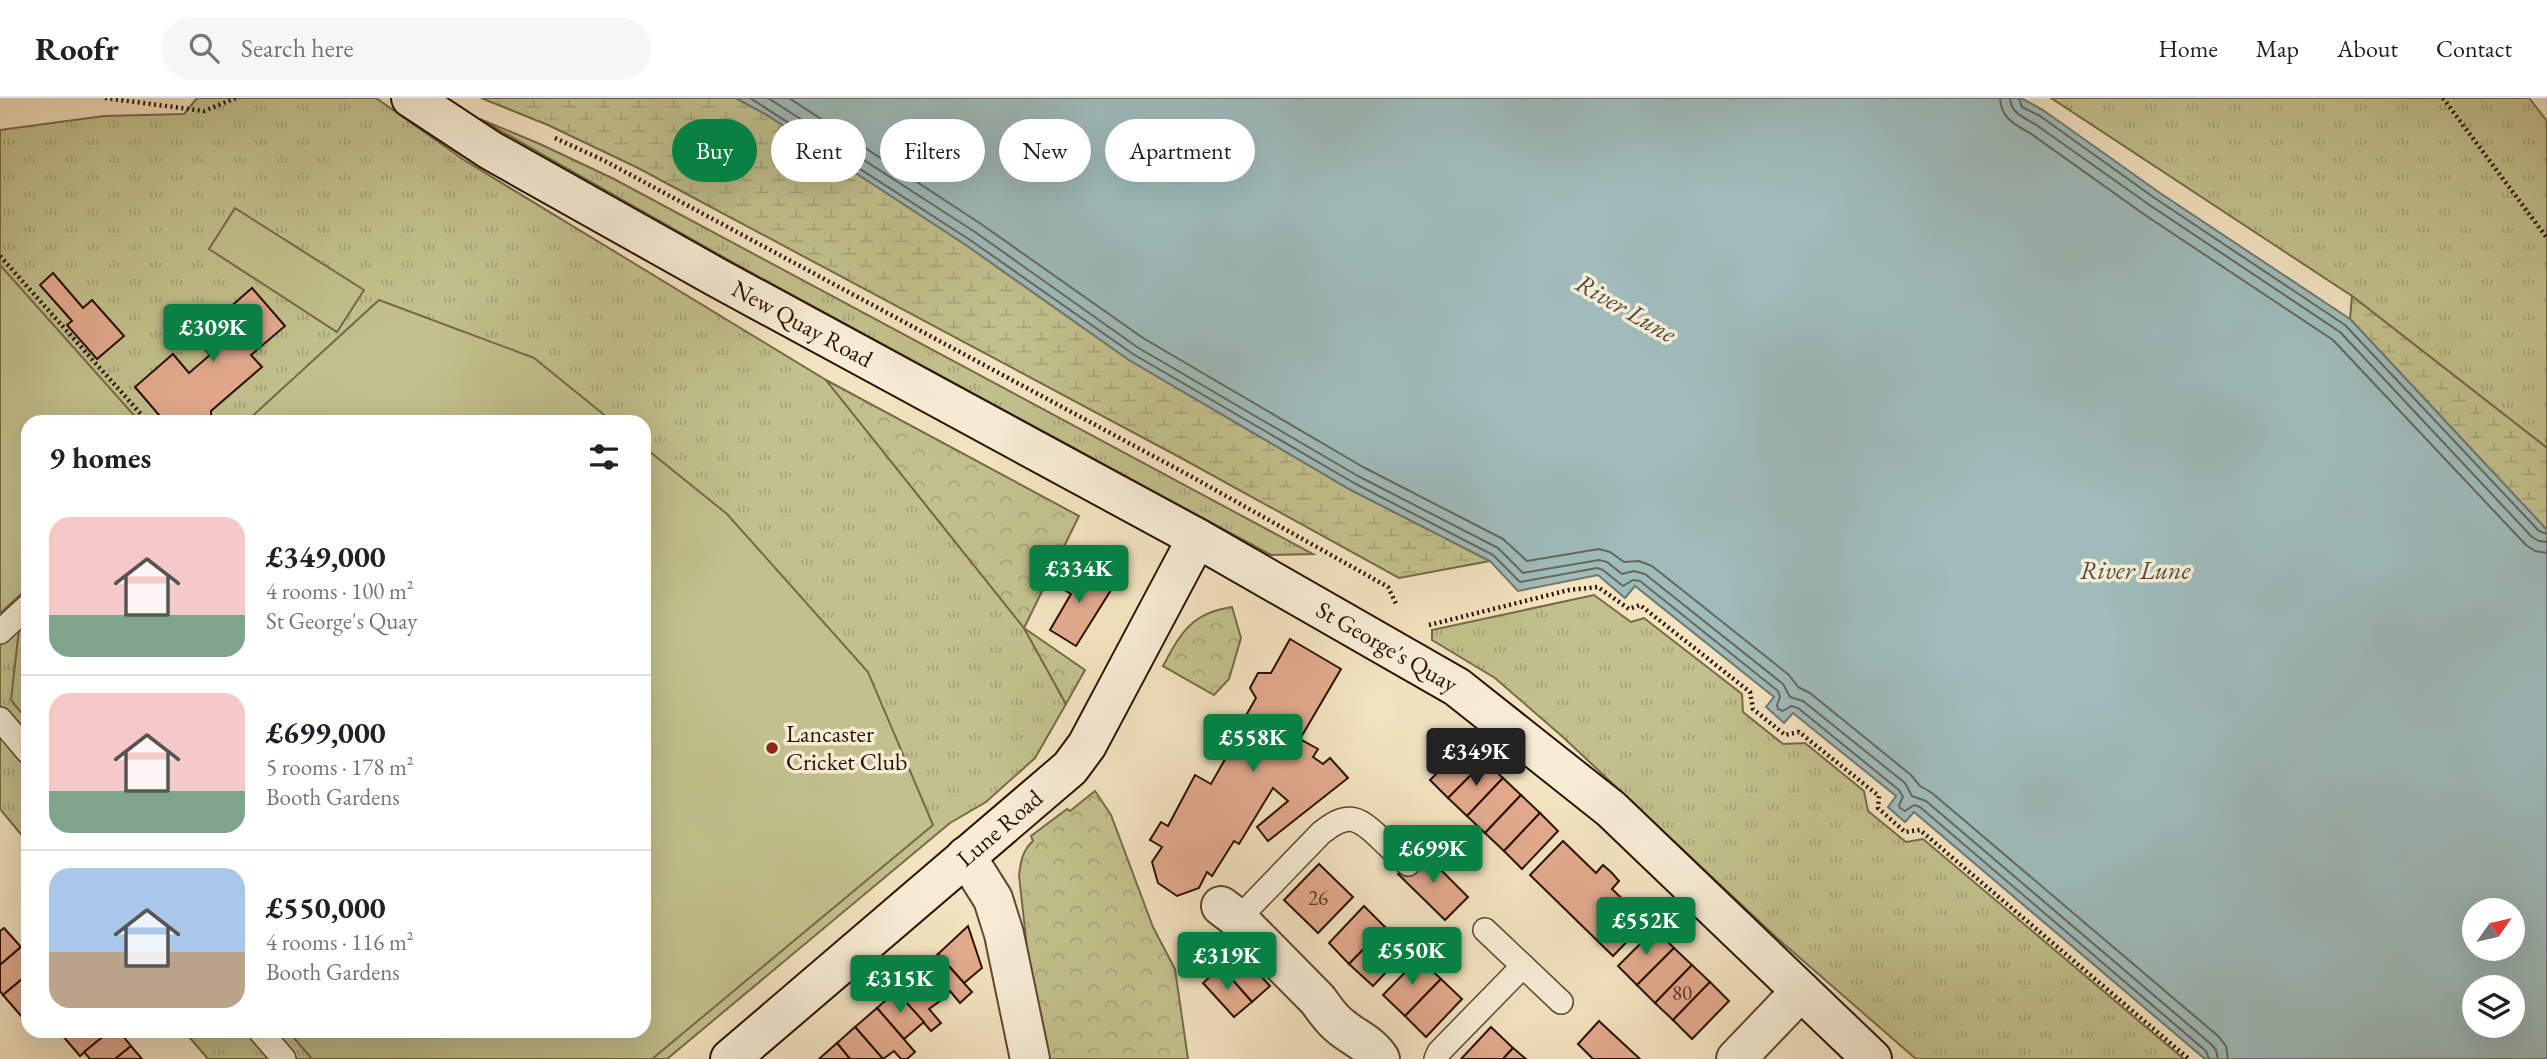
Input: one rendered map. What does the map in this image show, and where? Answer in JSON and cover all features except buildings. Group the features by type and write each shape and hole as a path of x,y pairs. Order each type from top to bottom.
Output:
{"street":[{"name":"New Quay Road","path":"411,98 490,150 716,277 1197,538"},
{"name":"Lune Road","path":"730,1059 1070,768 1087,745 1197,538"},
{"name":"St George's Quay","path":"1197,538 1457,687 1611,809 1872,1059"},
{"path":"967,856 993,899 1004,934 1030,1059"},
{"path":"1229,912 1318,1000 1329,1016 1374,1050 1380,1059"},
{"path":"1736,1059 1801,991"}],"lane":[{"path":"0,632 21,613"},
{"path":"0,719 21,744"},
{"path":"1229,912 1335,822 1349,818 1363,822 1408,864"},
{"path":"1485,930 1561,1002"},
{"path":"1436,1059 1439,1052 1523,966"},
{"path":"266,1038 284,1059"}],"path":[{"path":"104,98 204,111 236,98"},
{"path":"2443,98 2547,238"},
{"path":"545,134 603,160 825,278 1340,559 1388,587 1400,612"},
{"path":"0,256 142,415"},
{"path":"1423,627 1569,590 1598,587 1629,609 1640,605 1750,692 1754,709 1785,735 1799,732 1879,796 1878,808 1905,832 1920,830 2189,1059"}],"green space":[{"path":"197,98 376,98 464,160 826,380 1024,628 1066,704 1035,758 986,802 950,823 667,1059 208,1059 190,1038 651,1038 651,415 21,415 21,834 0,809 0,130 104,116 184,114"},
{"path":"481,98 736,98 773,119 771,119 771,182 866,182 866,180 966,245 1129,360 1351,490 1490,561 1399,578 1183,459 638,168 548,125"},
{"path":"2051,98 2529,98 2547,121 2547,448 2352,296"},
{"path":"480,119 614,179 1313,554 1271,555 739,266"},
{"path":"235,208 364,290 337,332 209,249"},
{"path":"0,265 134,415 21,415 21,594 0,613"},
{"path":"2352,296 2547,448 2547,530 2350,319"},
{"path":"379,300 534,358 604,415 254,415"},
{"path":"826,380 1079,516 1024,628"},
{"name":"Lancaster Cricket Club","path":"651,453 727,514 868,672 933,825 652,1059 312,1059 294,1038 651,1038"},
{"path":"1594,595 1631,622 1644,618 1742,694 1743,712 1783,744 1805,743 1864,791 1868,811 1906,842 1923,839 2184,1059 1916,1059 1777,938 1564,738 1495,678 1432,640 1432,630"},
{"path":"1232,607 1241,638 1229,679 1214,695 1163,666 1189,626 1206,614"},
{"path":"21,627 21,712 11,700"},
{"path":"1024,628 1085,670 1066,704"},
{"path":"1095,791 1111,815 1153,927 1175,969 1188,1059 1042,1059 1034,1012 1020,865 1024,852 1033,841 1031,836"}],"water":[{"name":"River Lune","path":"736,98 2021,98 2043,110 2160,193 2350,319 2547,530 2547,1059 2205,1059 1914,812 1905,822 1888,807 1896,796 1793,713 1784,723 1766,707 1774,697 1635,586 1625,598 1598,575 1518,591 1490,561 1351,490 1129,360 966,245 866,180 866,119 773,119"}],"place":[{"name":"Lancaster Cricket Club","path":"772,748"}]}
